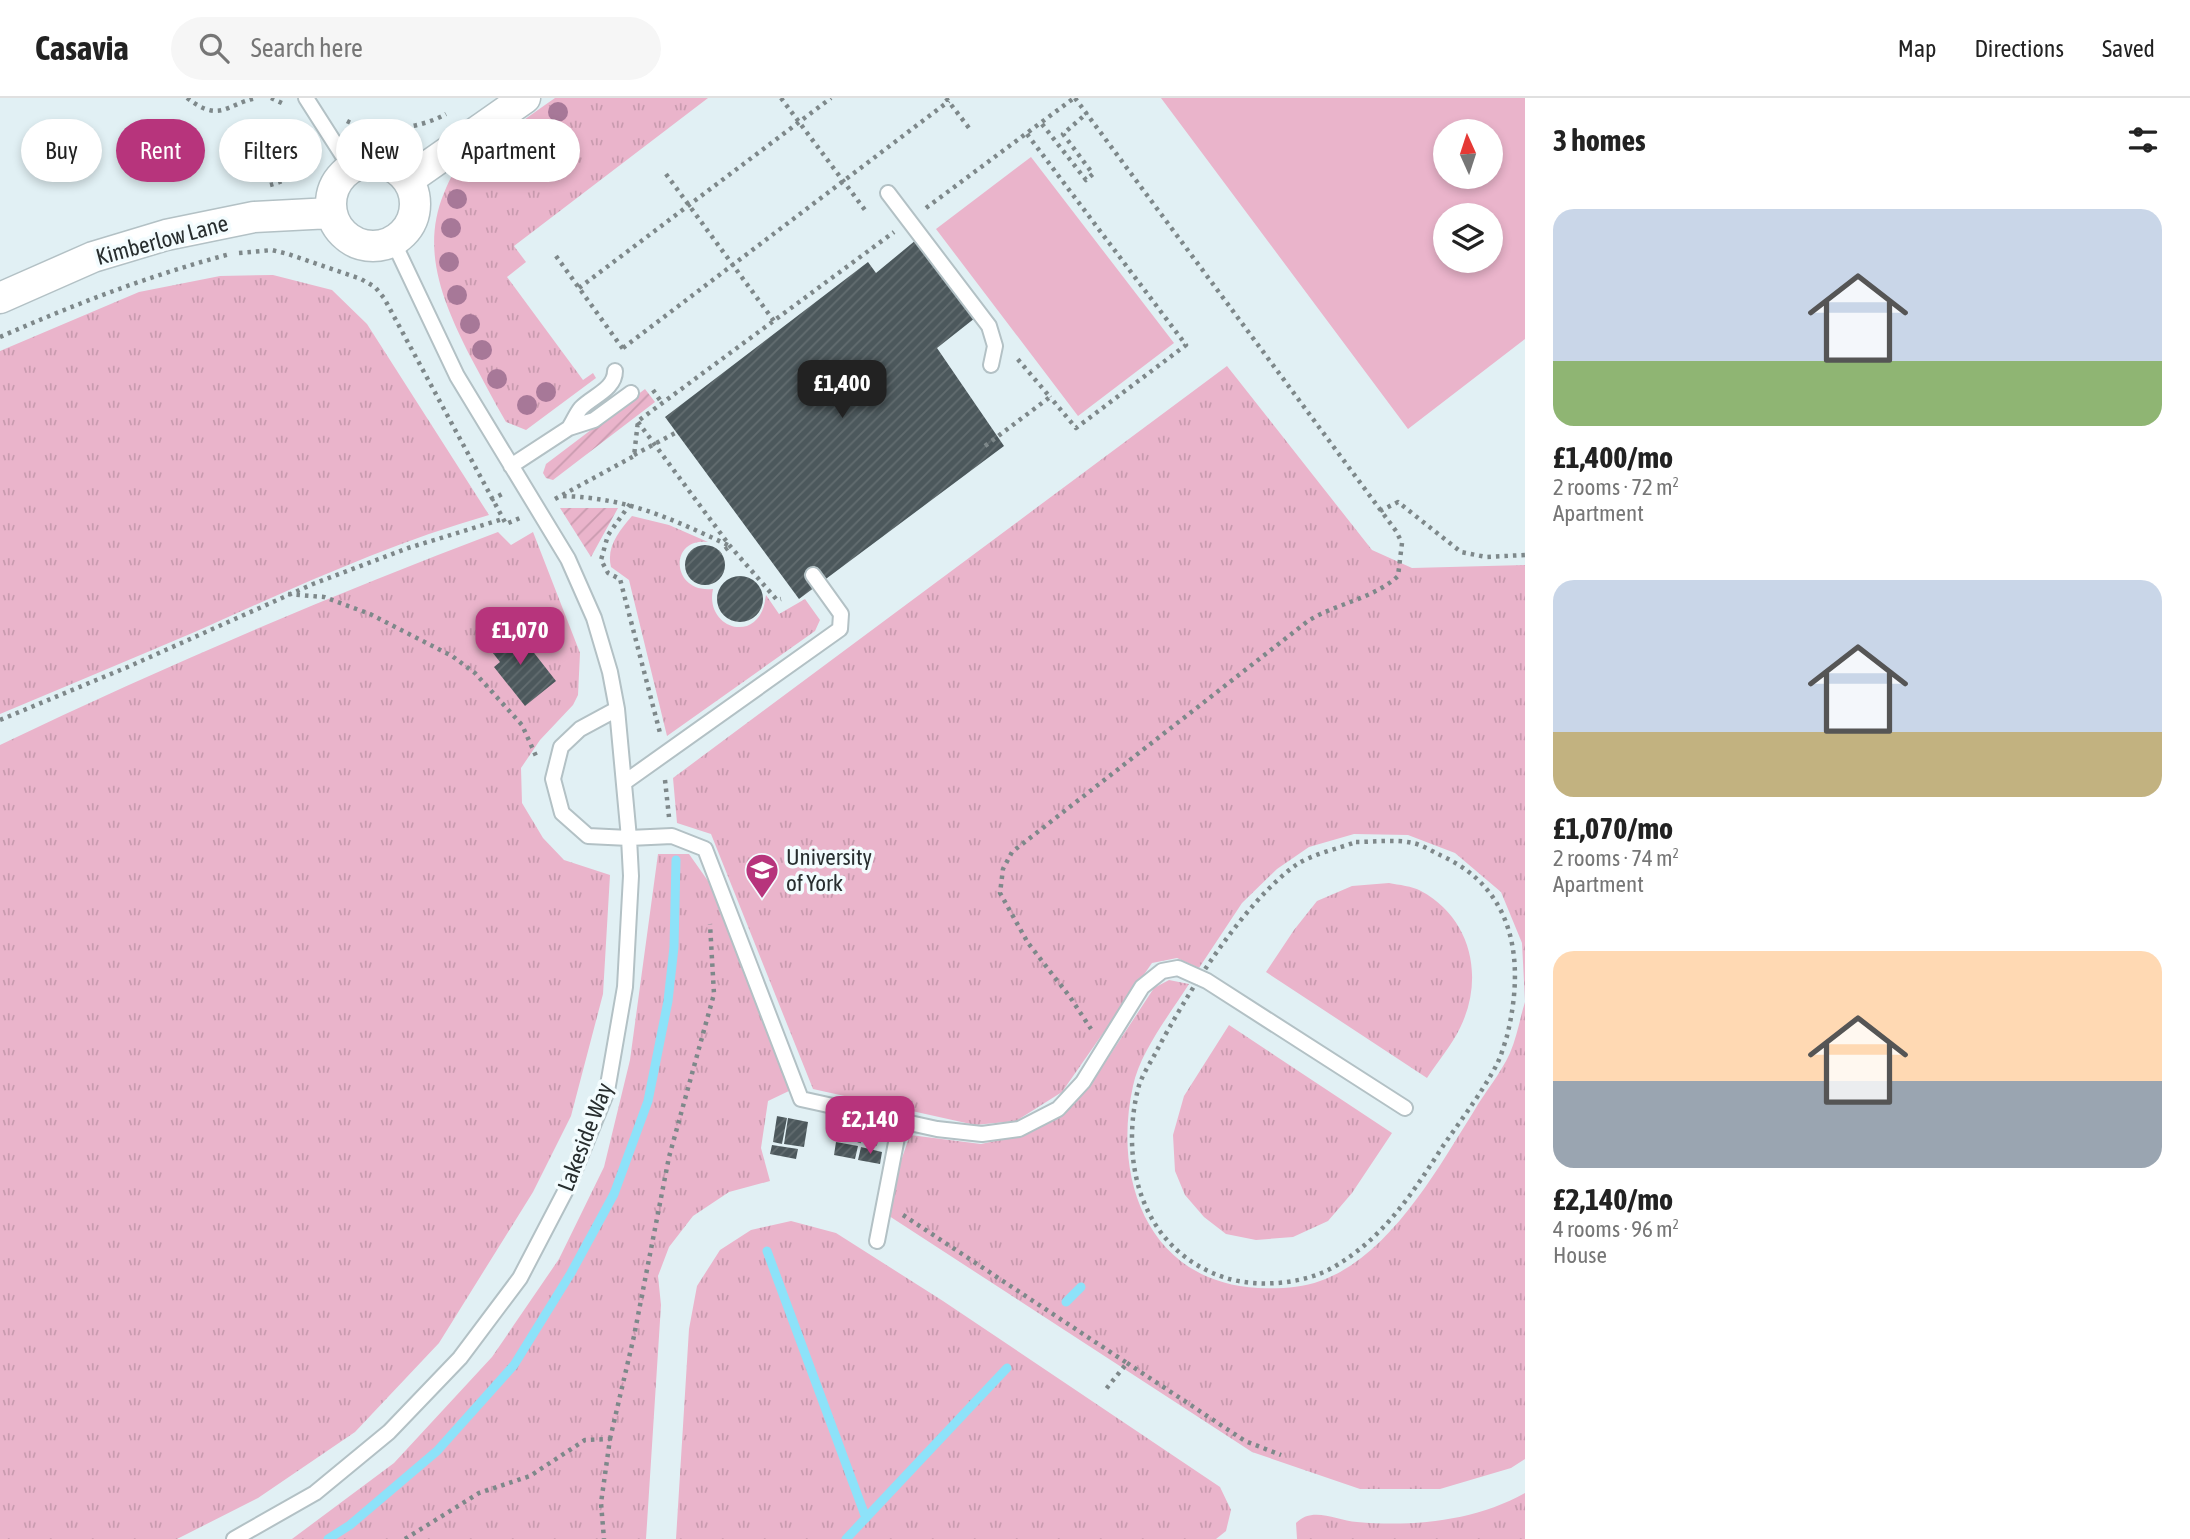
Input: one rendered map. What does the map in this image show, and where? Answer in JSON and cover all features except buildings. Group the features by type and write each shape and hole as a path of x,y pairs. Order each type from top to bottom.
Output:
{"street":[{"path":"423,169 524,98"},
{"path":"338,182 331,213 338,226 354,241 368,245 393,242 406,230 414,216 415,198 409,182"},
{"name":"Kimberlow Lane","path":"0,298 93,257 166,235 254,217 331,213"}],"lane":[{"path":"306,98 336,144"},
{"path":"888,193 989,326 995,345 991,365"},
{"name":"Lakeside Way","path":"234,1539 315,1493 389,1432 460,1358 520,1278 569,1184 607,1091 625,987 631,876 625,782 617,709 610,672 594,618 568,559 457,376 393,242"},
{"path":"569,428 580,409 611,384 615,371"},
{"path":"511,466 569,428 594,421 631,393"},
{"path":"625,782 840,628 841,614 813,575"},
{"path":"617,709 580,729 561,747 552,779 562,813 588,836 672,836 705,849 801,1099 900,1122 982,1134 1018,1129 1058,1109 1083,1082 1142,987 1162,971 1178,968 1207,981 1405,1108"},
{"path":"877,1241 900,1122"}],"path":[{"path":"187,98 204,109 218,111 231,109 246,100 256,98"},
{"path":"781,98 865,210"},
{"path":"579,288 831,98"},
{"path":"634,456 638,421 1075,98 1396,531 1402,543 1398,576 1376,592 1322,612 1308,621 1012,852 1003,869 1000,893 1028,943 1070,997 1105,1050"},
{"path":"623,348 948,100 969,128"},
{"path":"1042,124 1086,180 1093,174 1063,134 1087,114"},
{"path":"989,326 1076,428 1186,345 1027,134"},
{"path":"666,174 774,321"},
{"path":"0,337 109,293 232,254 271,250 361,279 375,287 384,298 506,524 538,510"},
{"path":"556,256 630,359"},
{"path":"646,381 662,403"},
{"path":"985,446 1050,397"},
{"path":"638,421 730,546 776,600 781,599"},
{"path":"677,432 561,496 590,496 631,504 660,514 730,546"},
{"path":"1380,511 1398,502 1461,552 1486,557 1525,555"},
{"path":"631,504 608,535 601,560 608,573 620,579 650,691 659,731 672,836"},
{"path":"0,720 130,666 288,594 408,548 503,519"},
{"path":"720,553 730,546"},
{"path":"288,594 324,597 370,614 452,656 475,673 522,725 536,757 536,766 552,779"},
{"path":"604,1539 601,1503 610,1438 634,1336 669,1157 715,995 709,915"},
{"path":"833,1135 875,1144 877,1134"},
{"path":"885,1203 1245,1441 1281,1455"},
{"path":"1106,1389 1127,1363"},
{"path":"405,1539 479,1493 530,1476 585,1440 610,1438"}],"green space":[{"path":"555,98 708,98 514,246 526,262 507,277 583,380 593,373 596,378 526,430 506,422 460,336 438,277 434,236 437,215 449,182 580,182 580,119 525,119"},
{"path":"1161,98 1525,98 1525,339 1408,429"},
{"path":"1031,157 1174,343 1078,416 936,229"},
{"path":"273,275 332,290 367,324 489,515 414,539 341,568 0,714 0,351 139,292 220,276"},
{"path":"1227,366 1372,550 1412,568 1525,565 1525,1001 1522,943 1501,892 1455,853 1408,835 1354,834 1309,847 1277,869 1242,903 1199,968 1177,958 1152,963 1062,1092 1016,1121 975,1125 813,1089 711,834 677,823 673,778"},
{"path":"645,389 655,402 553,480 546,478 543,473 546,464"},
{"path":"560,508 618,508 591,557"},
{"path":"632,516 669,525 708,542 695,543 686,548 681,556 682,575 689,583 699,588 713,589 712,603 724,622 745,626 754,622 762,611 766,595 779,614 805,599 820,620 815,631 667,736 629,580 611,567 612,546 618,533"},
{"path":"498,532 511,545 533,532 580,653 578,695 573,705 540,740 521,768 522,803 543,838 564,860 610,875 603,994 571,1116 533,1192 439,1343 355,1432 258,1498 177,1539 0,1539 0,745 246,633"},
{"path":"658,854 689,854 713,888 791,1090 768,1101 761,1148 770,1181 729,1192 693,1216 669,1247 658,1276 661,1305 646,1539 292,1539 394,1463 492,1357 559,1259 604,1167 630,1060"},
{"path":"1389,883 1417,889 1438,903 1452,917 1469,950 1472,969 1468,1009 1457,1034 1427,1078 1266,972 1317,901 1352,886"},
{"path":"1169,980 1189,984 1149,1047 1133,1086 1128,1121 1128,1156 1135,1190 1147,1220 1165,1246 1190,1267 1220,1281 1258,1288 1289,1288 1320,1281 1345,1269 1368,1253 1389,1232 1427,1184 1502,1068 1512,1047 1525,1002 1525,1459 1511,1468 1440,1489 1360,1489 1252,1452 883,1212 910,1135 981,1144 1027,1134 1053,1120 1087,1090 1154,988"},
{"path":"1229,1025 1392,1133 1352,1193 1328,1221 1293,1237 1256,1240 1226,1234 1204,1217 1185,1195 1175,1171 1173,1135 1184,1096"},
{"path":"791,1221 836,1233 943,1301 1220,1487 1231,1510 1226,1531 1216,1539 676,1539 689,1329 697,1286 720,1250 751,1230"},
{"path":"1525,1493 1525,1539 1297,1539 1296,1523 1309,1515 1325,1515 1357,1522 1400,1524 1443,1520 1486,1510"}],"waterway":[{"path":"328,1539 350,1525 437,1451 514,1365 571,1273 614,1194 648,1101 668,1001 674,947 676,860"},
{"path":"767,1251 866,1518"},
{"path":"1066,1302 1081,1287"},
{"path":"846,1539 1007,1368"}],"place":[{"name":"University of York","path":"762,900"}]}
